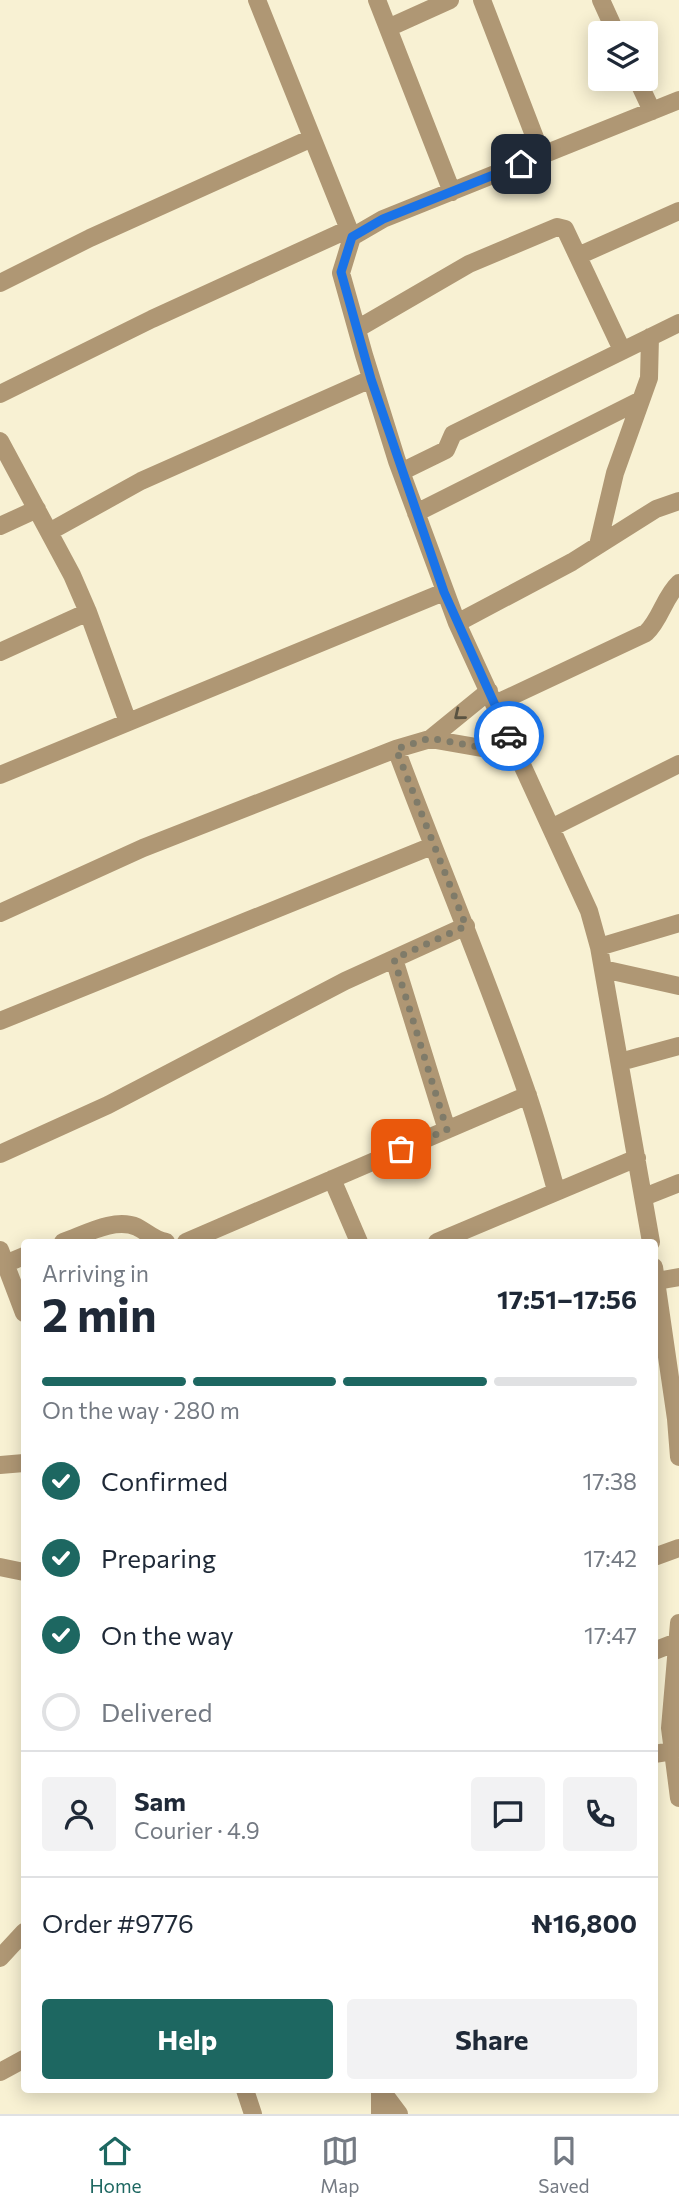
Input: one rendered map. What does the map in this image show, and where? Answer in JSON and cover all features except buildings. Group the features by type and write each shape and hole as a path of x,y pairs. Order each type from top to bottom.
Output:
{"street":[{"path":"377,0 452,192"},
{"path":"388,28 450,0"},
{"path":"482,0 542,156"},
{"path":"601,0 611,21"},
{"path":"262,1 312,138 351,233 341,272 371,379 444,592 589,911 599,947 651,1239"},
{"path":"643,91 652,111"},
{"path":"0,394 152,318 383,219 679,100"},
{"path":"0,283 90,238 312,138"},
{"path":"578,256 679,211"},
{"path":"357,330 460,269 557,227 565,229 622,350"},
{"path":"401,472 446,450 453,434 679,323"},
{"path":"598,545 615,473 649,378 650,337"},
{"path":"49,531 141,481 371,379"},
{"path":"416,513 641,400"},
{"path":"0,441 49,531 88,612 128,722"},
{"path":"457,623 541,580 656,509 679,501"},
{"path":"0,526 37,509"},
{"path":"0,913 143,848 430,738 492,698 646,633 655,625 673,589 679,583"},
{"path":"0,775 444,592"},
{"path":"0,652 88,612"},
{"path":"430,738 517,754"},
{"path":"396,749 432,846 466,926 528,1095 556,1190"},
{"path":"551,828 679,764"},
{"path":"0,1021 432,846"},
{"path":"599,947 679,923"},
{"path":"0,1154 108,1105 345,981 466,926"},
{"path":"394,959 447,1130"},
{"path":"603,970 679,986"},
{"path":"620,1062 679,1046"},
{"path":"193,1239 528,1095"},
{"path":"444,1239 637,1158"},
{"path":"332,1179 358,1239"},
{"path":"644,1197 679,1182"},
{"path":"72,1239 120,1224 140,1228 155,1239"},
{"path":"21,1256 3,1257 21,1306"},
{"path":"658,1274 679,1277"},
{"path":"658,1285 676,1388 679,1457"},
{"path":"0,1465 21,1463"},
{"path":"658,1556 679,1548"},
{"path":"0,1567 21,1571"},
{"path":"679,1623 676,1685 670,1728 679,1798"},
{"path":"658,1649 677,1642"},
{"path":"658,1753 673,1751"},
{"path":"0,1958 21,1935"},
{"path":"0,2072 21,2061"},
{"path":"246,2093 253,2114"},
{"path":"380,2114 381,2093"},
{"path":"383,2093 399,2114"}],"way so far":[{"path":"401,1149 447,1130 394,959 466,926 432,846 396,749 430,738 517,754 509,736"}],"route":[{"path":"509,736 444,592 391,440 341,272 352,237 383,219 521,164"}]}
